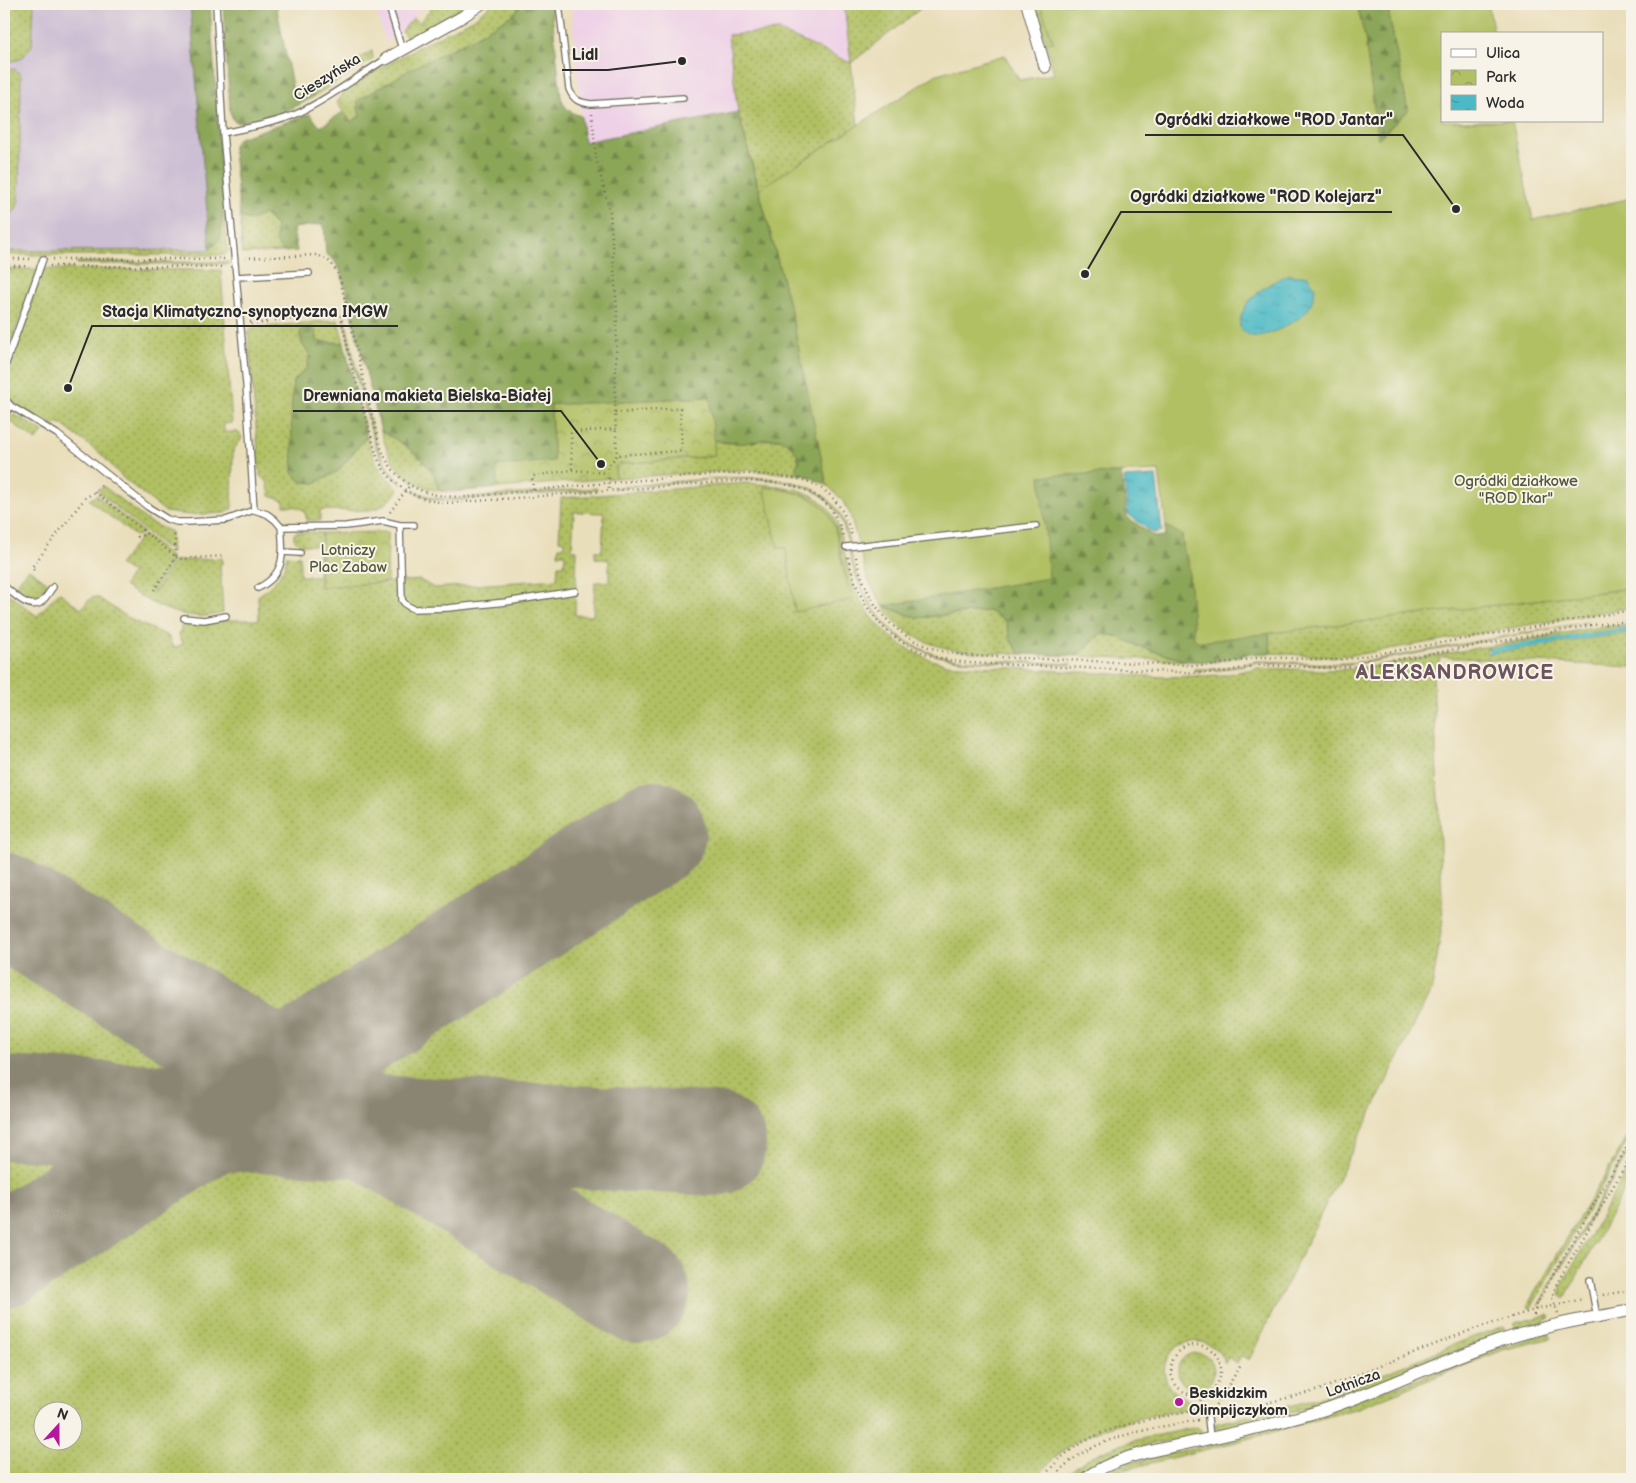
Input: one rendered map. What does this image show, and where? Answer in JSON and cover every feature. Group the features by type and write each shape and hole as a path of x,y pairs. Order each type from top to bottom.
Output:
{"street":[{"name":"Cieszyńska","path":"386,58 462,17 481,4"},
{"path":"1027,4 1046,67"},
{"name":"Lotnicza","path":"1084,1479 1112,1462 1322,1410 1381,1389 1482,1348 1535,1330 1632,1310"}],"lane":[{"path":"216,4 223,133 237,277 254,510"},
{"path":"559,4 569,89 572,97 581,103 591,104 683,98"},
{"path":"390,10 402,50"},
{"name":"Cieszyńska","path":"223,133 266,124 293,115 313,105 386,58"},
{"path":"4,369 43,259"},
{"path":"237,277 309,273"},
{"path":"4,398 11,406 57,434 158,515 177,522 226,520 254,510 267,514 281,527 282,552 279,571 266,584 258,588"},
{"path":"4,415 11,406"},
{"path":"281,527 346,526 383,521 400,525 414,525"},
{"path":"400,525 402,600 406,605 414,609 448,608 506,602 575,591"},
{"path":"846,546 1036,526"},
{"path":"282,552 300,553"},
{"path":"4,586 30,604 42,602 53,587"},
{"path":"184,618 204,620 226,616"},
{"path":"1590,1280 1597,1317"},
{"path":"1208,1418 1210,1438"}],"path":[{"path":"591,104 596,158 610,212 617,311 615,413 617,455 609,464 607,473 608,491"},
{"path":"4,259 235,258 318,255 325,257 333,264 339,279 382,450 394,470 410,485 430,494 449,497 747,473 800,480 817,486 834,499 845,515 854,545 858,568 866,588 887,620 918,643 944,652 965,655 1210,666 1261,657 1347,660 1632,610"},
{"path":"4,266 236,266"},
{"path":"271,321 247,322 250,324 341,316 353,370 377,457 384,470 398,485 406,491 432,501 451,503 734,481 764,482 799,488 818,496 830,506 841,526 853,579 876,619 892,635 912,648 934,658 956,662 1200,673 1222,672 1259,665 1347,667 1592,625 1632,621"},
{"path":"615,413 680,408 682,451 617,455"},
{"path":"572,470 571,433 616,429"},
{"path":"533,490 533,476 572,470 607,473"},
{"path":"34,570 32,567 85,498 95,492 109,476"},
{"path":"383,521 410,485"},
{"path":"95,492 178,559 224,556"},
{"path":"154,590 176,557 174,530 169,529"},
{"path":"137,538 147,534"},
{"path":"1534,1316 1534,1310 1632,1138"},
{"path":"1052,1479 1073,1458 1108,1440 1208,1418 1319,1390 1474,1329 1554,1305 1552,1298 1558,1283 1632,1154"},
{"path":"1194,1345 1209,1349 1219,1362 1219,1378 1209,1391 1202,1394 1186,1393 1174,1382 1171,1374 1174,1358 1186,1347 1194,1345"},
{"path":"1208,1418 1241,1366"},
{"path":"1042,1479 1048,1470 1067,1453 1089,1438 1107,1430 1198,1410 1202,1394"}],"shaded area":[{"path":"4,4 190,4 210,250 4,251"},
{"path":"374,4 424,4 402,31 386,43"},
{"path":"571,4 844,4 851,63 779,31 729,35 738,112 584,142"}],"green space":[{"path":"4,4 34,4 32,46 21,59 4,63"},
{"path":"190,4 210,4 223,206 220,239 210,250"},
{"path":"223,4 276,4 294,96 315,84 313,97 268,117 238,123 234,121 230,112"},
{"path":"435,4 469,4 408,39 402,31 413,18 419,23"},
{"path":"492,4 521,4 514,14 475,37 351,122 337,103 344,92 362,79 418,47 473,19"},
{"path":"521,4 551,4 561,97 568,110 581,116 584,142 738,112 791,311 827,485 796,471 796,466 800,461 799,458 793,447 784,440 773,439 737,443 713,440 710,397 551,405 554,462 497,466 498,488 451,492 439,491 435,477 428,466 416,454 381,431 341,272 334,260 326,254 324,225 294,228 297,251 283,252 276,241 276,226 265,214 251,220 240,217 233,150 234,143 239,138 310,114 320,127 343,112 351,122 360,117 357,101 413,68 475,37 514,14"},
{"path":"844,4 931,4 924,6 851,63"},
{"path":"1034,4 1040,4 1053,42 1046,43"},
{"name":"Ogródki działkowe \"ROD Ikar\"","path":"1040,4 1357,4 1365,39 1378,139 1408,111 1387,4 1488,4 1494,32 1441,32 1441,122 1512,122 1533,220 1632,198 1632,588 1199,642 1194,638 1188,559 1184,552 1182,535 1166,526 1159,471 1040,476 1049,578 883,606 868,580 850,514 842,500 827,485 791,311 759,189 937,74 1005,55 1019,80 1054,74 1046,43 1053,42"},
{"path":"1357,4 1387,4 1408,111 1377,139 1365,39"},
{"path":"779,31 851,63 858,125 759,189 738,112 728,35"},
{"path":"372,51 373,59 313,97 315,84"},
{"path":"15,69 21,76 19,201 15,211 4,219 4,73 6,70"},
{"path":"223,206 228,252 225,255 4,255 4,251 210,250 220,239"},
{"path":"264,214 276,226 276,241 283,252 242,254 240,217 251,220"},
{"path":"77,262 228,262 228,264 77,264"},
{"path":"4,269 38,269 4,362 5,338"},
{"path":"43,269 221,270 232,423 224,424 224,432 238,432 242,437 233,450 232,509 226,513 188,515 166,512 123,478 101,454 58,422 53,428 25,411 6,394 4,382 6,372"},
{"path":"345,319 377,446 389,470 403,486 388,471 375,446 354,368"},
{"path":"338,320 344,343 312,342 302,344 310,355 307,367 293,382 301,482 315,483 338,471 367,436 378,465 398,489 388,501 375,509 356,511 320,510 320,521 307,520 304,510 294,506 284,506 284,501 270,496 267,481 260,476 248,330 251,328"},
{"path":"312,327 316,332 317,341 344,343 367,436 338,471 315,483 301,482 293,473 291,416 293,382 307,367 310,355 302,344 300,333 302,329"},
{"path":"710,397 715,456 619,464 615,467 615,478 498,488 496,466 554,461 551,405"},
{"path":"14,415 43,432 36,441 6,418"},
{"path":"381,431 416,454 428,466 435,477 439,491 416,483 400,471 389,454"},
{"path":"780,439 796,451 798,465 796,471 803,475 747,470 615,478 615,466 619,464 714,456 713,440 728,443"},
{"path":"1121,473 1127,517 1155,537 1165,536 1166,526 1182,535 1184,551 1188,559 1199,642 1269,633 1271,653 1248,654 1214,662 1186,661 1144,648 1116,636 1100,634 1076,656 1020,654 1011,641 1006,621 989,611 917,618 883,606 1048,578 1039,476"},
{"path":"758,478 774,479 806,486 820,493 832,503 841,516 849,542 842,521 834,508 827,500 809,489 785,482 756,479 711,479"},
{"path":"711,479 613,488 693,480"},
{"path":"745,483 775,485 805,492 822,502 837,524 854,585 872,617 884,630 912,651 928,659 946,664 1165,677 1224,675 1257,668 1357,669 1593,628 1632,624 1632,627 1486,649 1487,654 1632,632 1632,667 1441,657 1433,674 1443,920 1432,989 1249,1360 1241,1356 1237,1363 1229,1357 1225,1363 1217,1351 1207,1344 1195,1342 1184,1344 1174,1349 1167,1358 1164,1369 1167,1382 1173,1390 1190,1402 1192,1407 1116,1424 1086,1436 1059,1454 1036,1479 4,1479 4,597 7,593 37,616 59,592 81,609 91,598 97,597 132,620 168,636 173,648 183,644 179,635 183,621 207,624 227,620 259,620 258,596 281,574 287,555 300,556 300,576 318,576 319,546 301,545 301,551 298,550 299,544 294,539 296,532 322,533 320,587 420,580 434,588 557,579 558,565 564,565 565,554 558,554 559,547 564,547 565,541 559,540 561,498","holes":["765,487 787,490 808,496 835,526 848,586 795,612 786,548 778,548","574,512 604,513 602,551 595,551 595,558 609,560 609,582 595,582 593,616 575,615 577,550 572,550"]},
{"path":"103,486 149,522 171,532 172,553 98,492"},
{"path":"764,487 793,492 813,500 826,510 833,523 846,577 854,599 795,612 786,548 778,548"},
{"path":"597,488 597,490 451,501 432,499 413,492 432,498 451,499"},
{"path":"97,495 144,533 135,536 89,500"},
{"name":"Lotniczy Plac Zabaw","path":"388,532 387,582 320,587 322,533"},
{"path":"146,536 171,557 153,590 155,591 173,561 222,558 222,564 220,564 223,613 199,616 177,613 149,601 124,586 132,573 119,565 138,538"},
{"path":"849,550 862,587 871,604 881,619 909,643 926,651 952,658 1072,665 978,661 953,659 927,652 909,644 894,633 881,620 870,605 861,588 854,569"},
{"path":"29,569 48,583 38,595 22,594 13,588"},
{"path":"1632,588 1632,607 1361,654 1330,657 1271,653 1269,633"},
{"path":"883,606 917,618 989,611 1006,621 1011,641 1020,654 982,653 944,648 911,634 896,622"},
{"path":"1588,622 1363,663 1331,665 1257,662 1221,670 1194,671 1194,669 1221,669 1257,661 1331,664 1363,662"},
{"path":"1100,634 1116,636 1144,648 1186,661 1076,656"},
{"path":"1632,1129 1632,1134 1531,1308 1529,1308 1528,1304"},
{"path":"1632,1143 1632,1146 1538,1306"},
{"path":"1632,1162 1632,1176 1565,1298 1560,1294 1561,1286"},
{"path":"1549,1315 1550,1317 1546,1321 1517,1330 1514,1326 1515,1323"},
{"path":"1504,1326 1506,1330 1504,1333 1342,1396 1255,1422 1220,1430 1214,1428 1215,1424 1218,1423 1293,1405 1341,1390"},
{"path":"1548,1333 1552,1338 1503,1350 1358,1408 1240,1441 1111,1473 1104,1479 1094,1479 1105,1472 1129,1463 1228,1440 1410,1382 1494,1349"},
{"path":"1196,1353 1203,1354 1209,1358 1213,1364 1213,1378 1209,1384 1203,1388 1196,1389 1189,1388 1183,1384 1179,1378 1178,1371 1179,1364 1183,1358 1189,1354"},
{"path":"1197,1427 1202,1431 1199,1435 1119,1453 1096,1462 1075,1479 1063,1479 1091,1457 1108,1449 1125,1443"}],"water":[{"path":"1287,275 1308,276 1315,288 1312,301 1307,310 1301,317 1280,329 1264,335 1252,336 1247,334 1240,327 1241,317 1249,301 1261,290"},
{"path":"1156,476 1162,531 1153,533 1128,514 1124,478"}],"waterway":[{"path":"1490,651 1632,629"}],"runway":[{"path":"4,1255 654,833"},
{"path":"4,905 638,1291"},
{"path":"4,1108 714,1144"}],"place":[{"name":"Lidl","path":"682,61"},
{"name":"Ogródki działkowe \"ROD Jantar\"","path":"1456,209"},
{"name":"Ogródki działkowe \"ROD Kolejarz\"","path":"1085,274"},
{"name":"Stacja Klimatyczno-synoptyczna IMGW","path":"68,388"},
{"name":"Drewniana makieta Bielska-Białej","path":"601,464"},
{"name":"Beskidzkim Olimpijczykom","path":"1179,1402"}],"district":[{"name":"ALEKSANDROWICE","path":"1455,672"}]}
